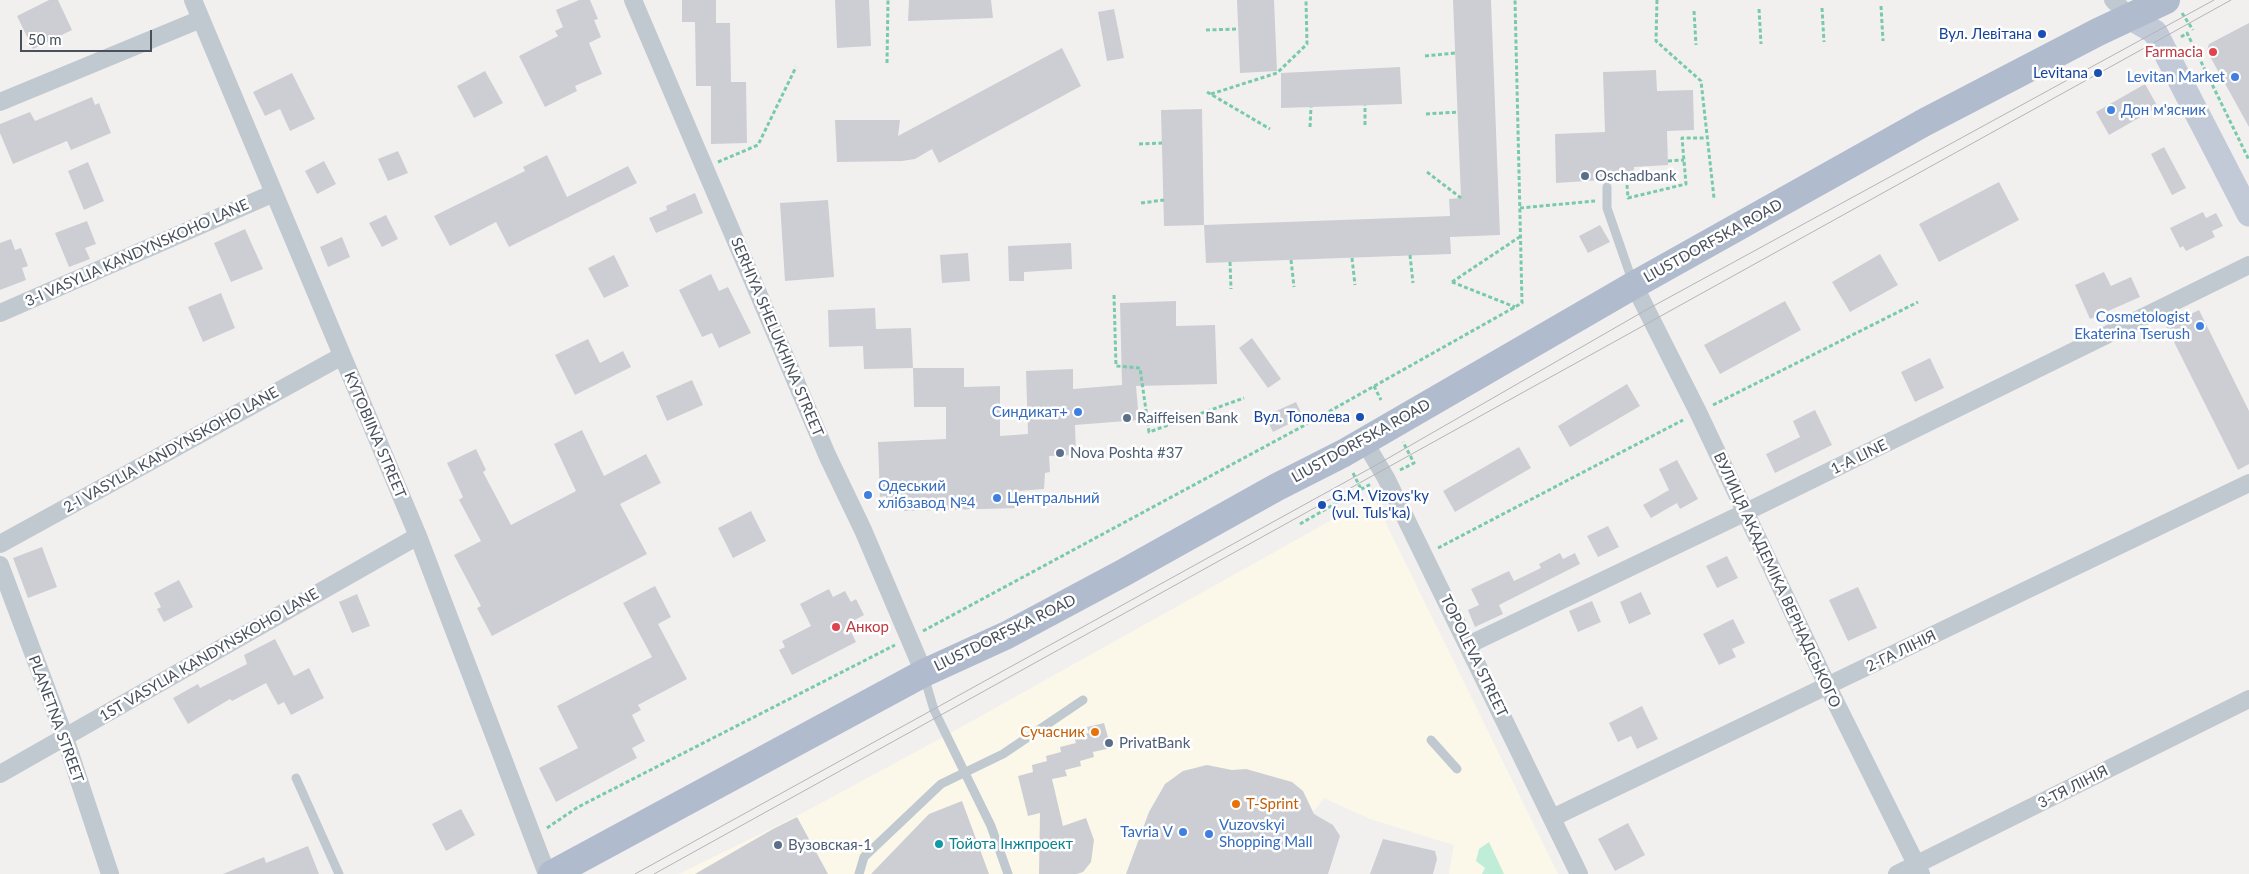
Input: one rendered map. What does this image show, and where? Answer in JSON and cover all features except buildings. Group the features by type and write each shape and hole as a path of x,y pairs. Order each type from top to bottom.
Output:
{"main road":[{"name":"LIUSTDORFSKA ROAD","path":"552,874 924,673 1006,635 1364,441 1634,285 1926,122 2098,32 2122,9 2172,3"},
{"path":"2122,9 2156,32 2249,214"}],"street":[{"name":"KYTOBIINA STREET","path":"193,0 418,536 547,874"},
{"name":"SERHIYA SHELUKHINA STREET","path":"633,0 828,458 863,530 924,673"},
{"path":"0,102 201,19"},
{"name":"3-I VASYLIA KANDYNSKOHO LANE","path":"0,313 274,194"},
{"name":"1-A LINE","path":"1468,644 1744,513 2249,265"},
{"name":"ВУЛИЦЯ АКАДЕМІКА ВЕРНАДСЬКОГО","path":"1634,285 1698,412 1744,513 1919,870"},
{"name":"2-I VASYLIA KANDYNSKOHO LANE","path":"0,544 342,356"},
{"name":"TOPOLEVA STREET","path":"1364,441 1386,478 1579,874"},
{"name":"2-ГА ЛІНІЯ","path":"1552,818 2249,483"},
{"name":"1ST VASYLIA KANDYNSKOHO LANE","path":"0,774 418,536"},
{"name":"PLANETNA STREET","path":"0,565 64,738 110,874"},
{"name":"3-ТЯ ЛІНІЯ","path":"1897,874 1919,870 2249,699"}],"lane":[{"path":"1607,187 1607,208 1634,285"},
{"path":"924,673 934,710 991,826 1008,874"},
{"path":"859,874 864,857 941,784 1003,754 1083,700"},
{"path":"1431,740 1456,769"},
{"path":"296,778 339,874"}],"path":[{"path":"887,62 888,0"},
{"path":"1211,94 1277,73 1307,44 1306,0"},
{"path":"547,828 578,807 1049,565 1522,303 1515,0"},
{"path":"1657,0 1656,41 1701,81 1714,198"},
{"path":"2172,3 2193,30"},
{"path":"1881,6 1883,41"},
{"path":"1822,8 1824,42"},
{"path":"1759,9 1760,44"},
{"path":"1694,11 1696,45"},
{"path":"1206,30 1238,29"},
{"path":"2187,33 2249,160"},
{"path":"1425,56 1455,53"},
{"path":"704,167 758,145 796,67"},
{"path":"1207,92 1270,129"},
{"path":"1365,105 1365,125"},
{"path":"1310,128 1311,107"},
{"path":"1426,114 1458,112"},
{"path":"1520,208 1628,198 1686,184 1682,138 1708,138"},
{"path":"1139,144 1162,143"},
{"path":"1668,161 1684,160"},
{"path":"1427,172 1461,198"},
{"path":"1627,185 1628,198"},
{"path":"1141,203 1164,200"},
{"path":"1515,307 1452,282 1521,236"},
{"path":"1410,256 1413,283"},
{"path":"1352,258 1355,285"},
{"path":"1291,260 1294,287"},
{"path":"1230,262 1232,289"},
{"path":"1114,295 1116,366 1140,368 1149,432 1244,398"},
{"path":"1424,555 1698,412 1918,302"},
{"path":"1374,386 1381,400"},
{"path":"1399,470 1414,463 1400,437"},
{"path":"1352,470 1361,490"},
{"path":"1300,524 1372,484 1376,490"},
{"path":"1338,502 1343,499"}],"shaded area":[{"path":"1373,497 1558,874 1449,874 1454,845 1370,819 1324,798 1312,813 1231,874 679,874 799,815 947,735"}],"green space":[{"path":"1489,842 1504,874 1482,874 1485,868 1476,861 1479,849"}],"tram line":[{"path":"635,874 1378,464 1646,310 2214,0"},
{"path":"654,874 2231,0"}],"place":[{"name":"Вул. Левітана","path":"2042,34"},
{"name":"Farmacia","path":"2213,52"},
{"name":"Levitana","path":"2098,73"},
{"name":"Levitan Market","path":"2235,77"},
{"name":"Дон м'ясник","path":"2111,110"},
{"name":"Oschadbank","path":"1585,176"},
{"name":"Cosmetologist Ekaterina Tserush","path":"2200,326"},
{"name":"Синдикат+","path":"1078,412"},
{"name":"Вул. Тополева","path":"1360,417"},
{"name":"Raiffeisen Bank","path":"1127,418"},
{"name":"Nova Poshta #37","path":"1060,453"},
{"name":"Одеський хлібзавод №4","path":"868,495"},
{"name":"Центральний","path":"997,498"},
{"name":"G.M. Vizovs'ky (vul. Tuls'ka)","path":"1322,505"},
{"name":"Анкор","path":"836,627"},
{"name":"Сучасник","path":"1095,732"},
{"name":"PrivatBank","path":"1109,743"},
{"name":"T-Sprint","path":"1236,804"},
{"name":"Tavria V","path":"1183,832"},
{"name":"Vuzovskyi Shopping Mall","path":"1209,834"},
{"name":"Тойота Інжпроект","path":"939,844"},
{"name":"Вузовская-1","path":"778,845"}]}
